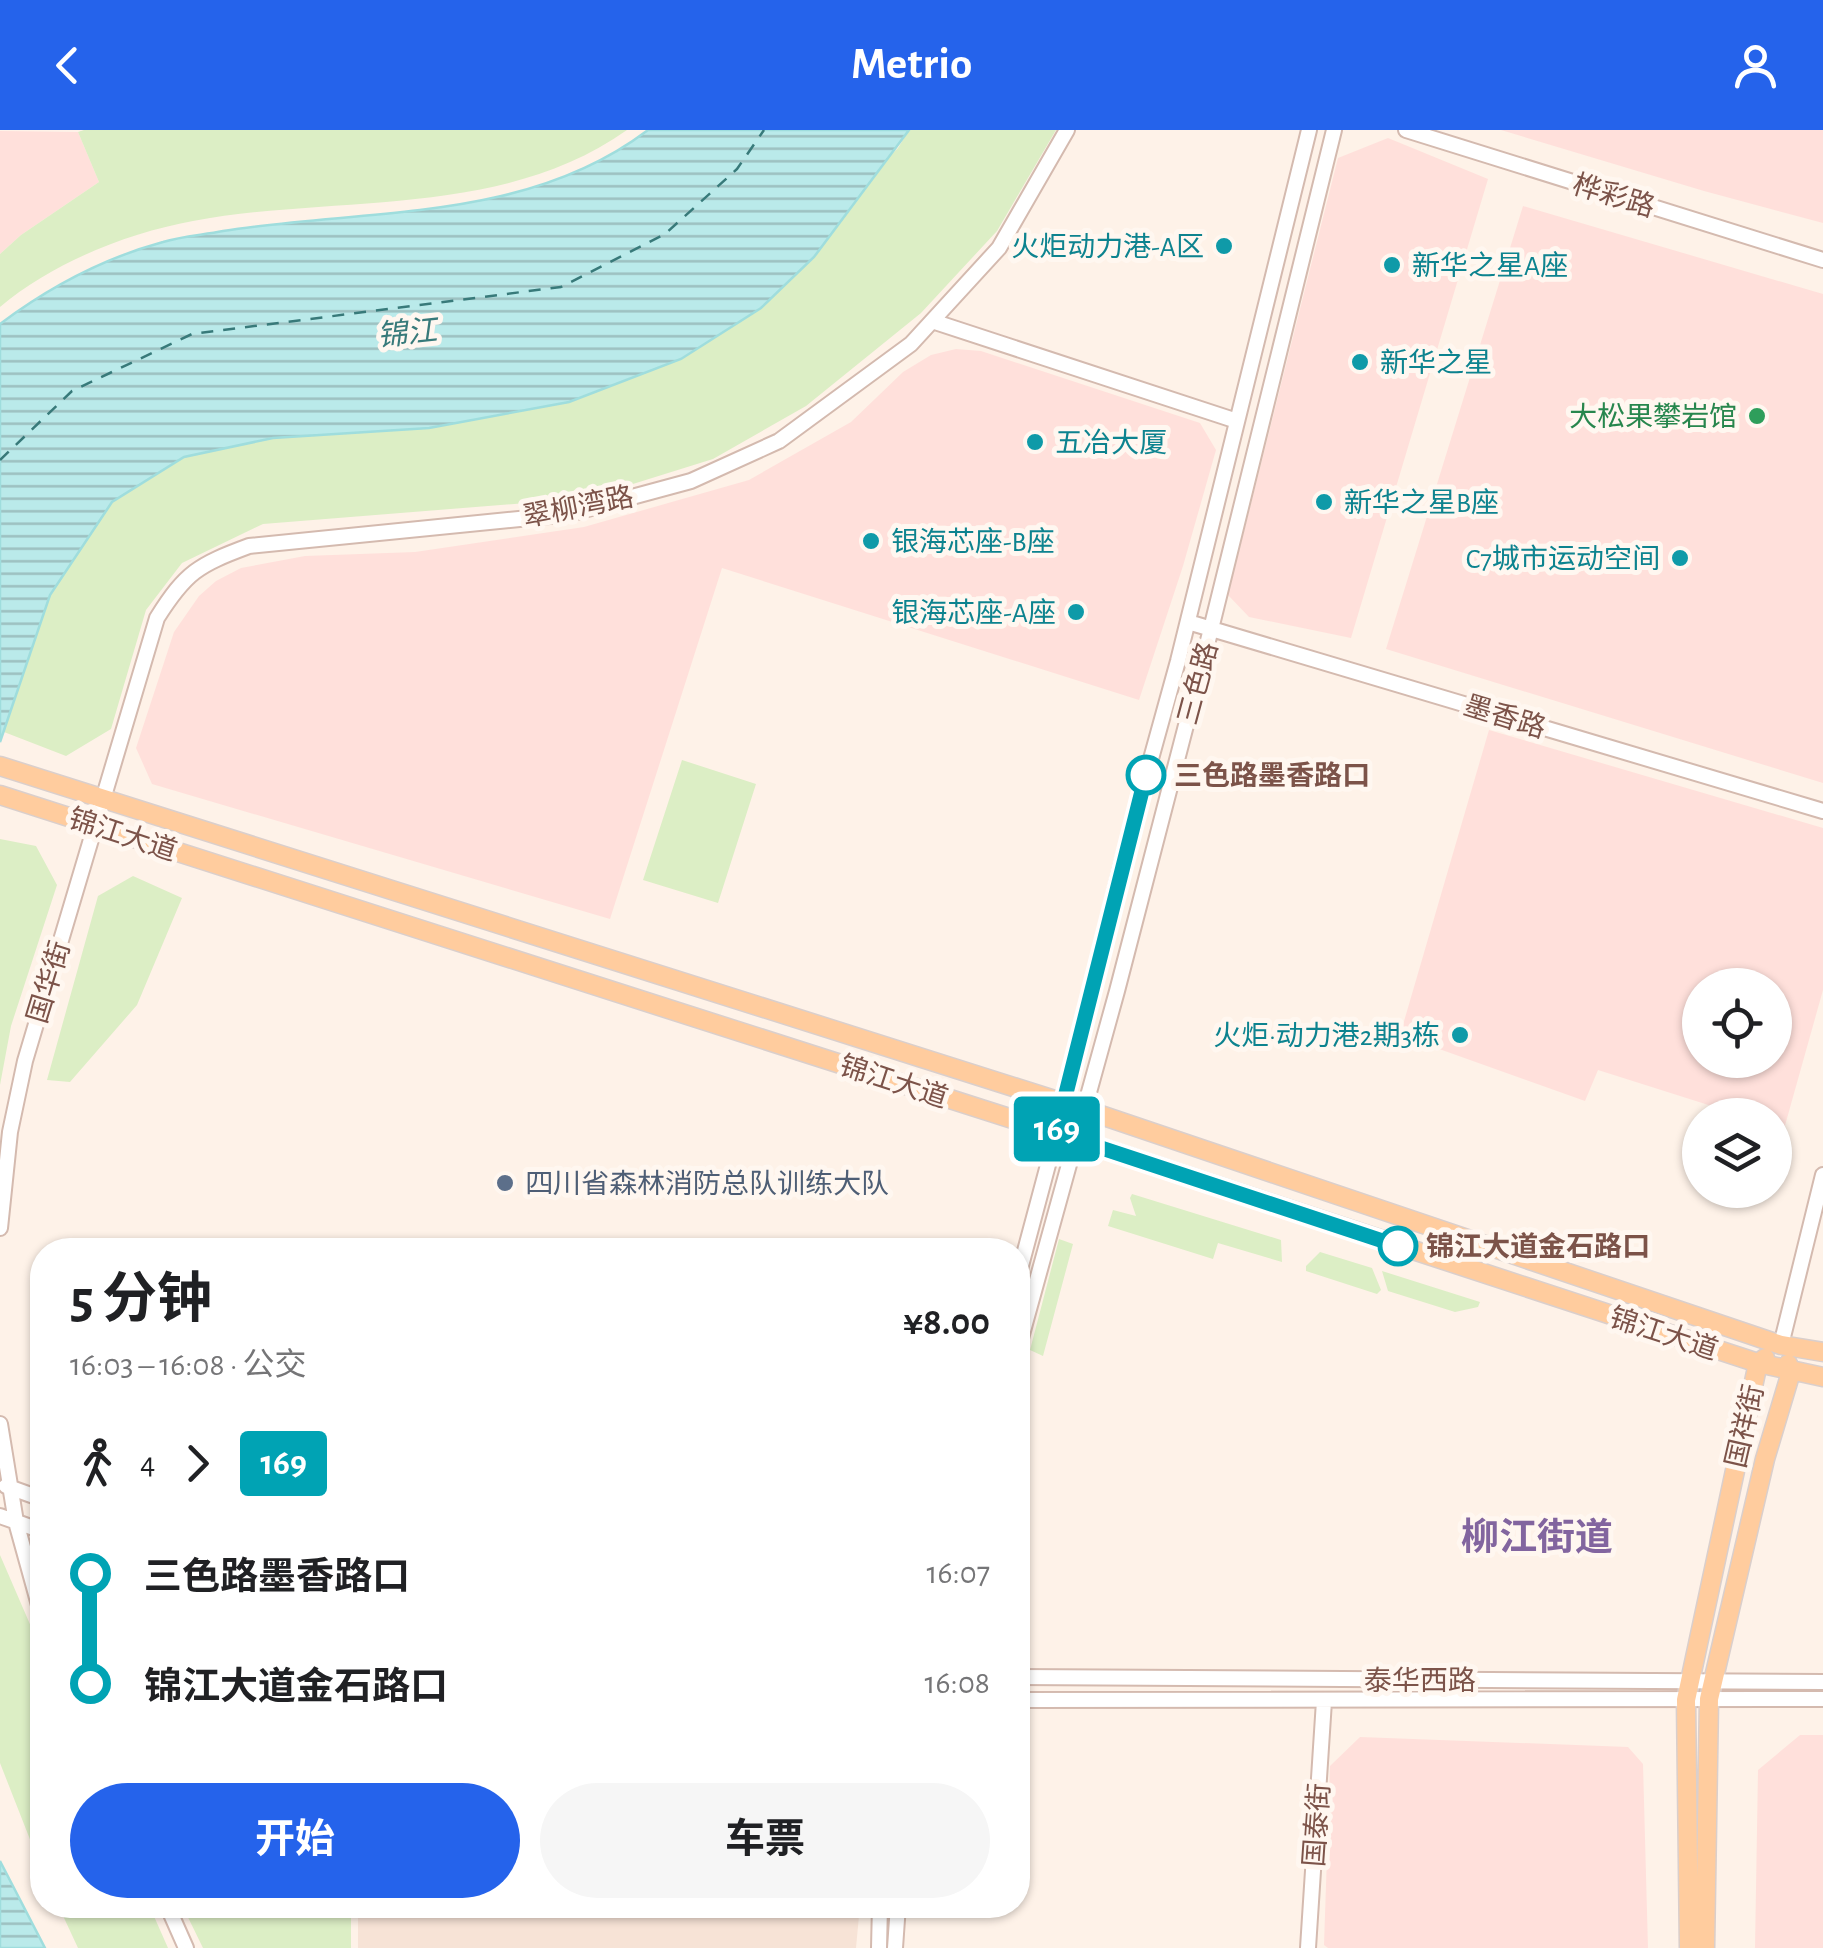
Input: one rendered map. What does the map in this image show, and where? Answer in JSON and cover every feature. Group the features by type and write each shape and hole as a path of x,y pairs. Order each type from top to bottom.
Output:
{"main road":[{"name":"锦江大道","path":"0,766 1073,1107 1781,1345 1823,1352"},
{"name":"锦江大道","path":"0,795 1758,1364 1823,1377"},
{"name":"国祥街","path":"1689,1948 1688,1691 1758,1364 1781,1345 1790,1372 1765,1458 1711,1691 1705,1948"}],"street":[{"name":"翠柳湾路","path":"103,799 157,618 178,584 209,561 249,546 569,514 691,481 778,441 911,344 998,248 1067,130"},
{"name":"三色路","path":"1073,1107 1120,871 1188,622 1309,130"},
{"name":"三色路","path":"1030,1295 1073,1107 1212,629 1334,130"},
{"name":"桦彩路","path":"1406,130 1823,260"},
{"path":"932,321 1237,421"},
{"name":"墨香路","path":"1188,622 1823,811"},
{"name":"国华街","path":"0,1228 10,1132 25,1061 103,799"},
{"name":"三色路","path":"1030,1241 1065,1137"},
{"path":"1781,1345 1823,1176"},
{"path":"0,1424 5,1486 30,1573"},
{"path":"5,1486 30,1495"},
{"path":"0,1516 30,1527"},
{"name":"泰华西路","path":"1030,1677 1711,1691 1823,1699"},
{"name":"泰华西路","path":"1711,1691 1823,1682"},
{"name":"泰华西路","path":"1030,1700 1324,1701 1688,1691"},
{"name":"国泰街","path":"1308,1948 1324,1701"},
{"path":"173,1918 186,1948"},
{"path":"878,1948 879,1918"},
{"path":"895,1948 897,1918"}],"shaded area":[{"path":"1501,130 1823,130 1823,223 1704,191"},
{"path":"0,131 78,132 99,182 21,235 0,254"},
{"name":"新华之星","path":"1388,138 1488,179 1351,638 1249,617 1228,595 1338,158"},
{"path":"1523,206 1823,294 1823,783 1386,649"},
{"path":"956,349 981,351 1200,423 1216,450 1139,700 722,568 610,919 152,784 136,748 174,632 199,596 216,581 241,568 305,556 415,552 584,527 749,480 851,422 903,372 931,355"},
{"path":"1489,730 1823,828 1823,990 1792,1100 1686,1098 1598,1070 1585,1101 1400,1035"},
{"path":"1800,1735 1823,1735 1823,1948 1755,1948 1758,1770"},
{"path":"1360,1737 1628,1747 1643,1764 1648,1948 1328,1948 1324,1945 1330,1766"},
{"path":"358,1918 859,1918 856,1948 358,1948"}],"green space":[{"path":"627,130 578,158 527,178 473,191 248,213 142,233 67,264 0,307 0,254 21,235 99,182 78,132"},
{"path":"909,130 1056,130 997,231 921,313 806,406 713,459 588,498 263,524 182,563 146,610 111,729 66,756 4,732 50,595 112,502 184,457 273,438 429,428 569,402 681,359 898,148"},
{"path":"682,760 756,784 718,903 643,880"},
{"path":"0,839 36,846 57,885 11,1026 0,1085"},
{"path":"133,876 182,898 137,1005 70,1082 47,1080 98,896"},
{"path":"1132,1194 1281,1240 1282,1262 1218,1243 1213,1259 1108,1226 1113,1210 1136,1216"},
{"path":"1059,1239 1073,1244 1043,1356 1030,1350"},
{"path":"1320,1252 1372,1268 1381,1290 1377,1294 1306,1271"},
{"path":"1382,1271 1480,1302 1478,1307 1455,1312 1388,1291"},
{"path":"0,1555 30,1624 30,1839 0,1763"},
{"path":"64,1918 155,1918 168,1948 78,1948"},
{"path":"188,1918 351,1918 351,1948 203,1948"}],"water":[{"name":"锦江","path":"648,130 909,130 814,257 761,308 681,359 569,402 429,428 273,438 184,457 112,502 50,595 0,742 0,324 77,276 119,256 163,242 498,197 550,182 601,160"},
{"path":"1,1863 45,1948 0,1948"}],"ferry route":[{"path":"0,460 72,391 192,334 561,287 665,234 737,169 764,130"}],"bus line":[{"name":"169","path":"1146,775 1056,1133 1398,1246"}],"place":[{"name":"火炬动力港-A区","path":"1224,246"},
{"name":"新华之星A座","path":"1392,265"},
{"name":"新华之星","path":"1360,362"},
{"name":"大松果攀岩馆","path":"1757,416"},
{"name":"五冶大厦","path":"1035,442"},
{"name":"新华之星B座","path":"1324,502"},
{"name":"银海芯座-B座","path":"871,541"},
{"name":"C7城市运动空间","path":"1680,558"},
{"name":"银海芯座-A座","path":"1076,612"},
{"name":"三色路墨香路口","path":"1146,775"},
{"name":"火炬·动力港2期3栋","path":"1460,1035"},
{"name":"四川省森林消防总队训练大队","path":"505,1183"},
{"name":"锦江大道金石路口","path":"1398,1246"}],"district":[{"name":"柳江街道","path":"1537,1537"}]}
